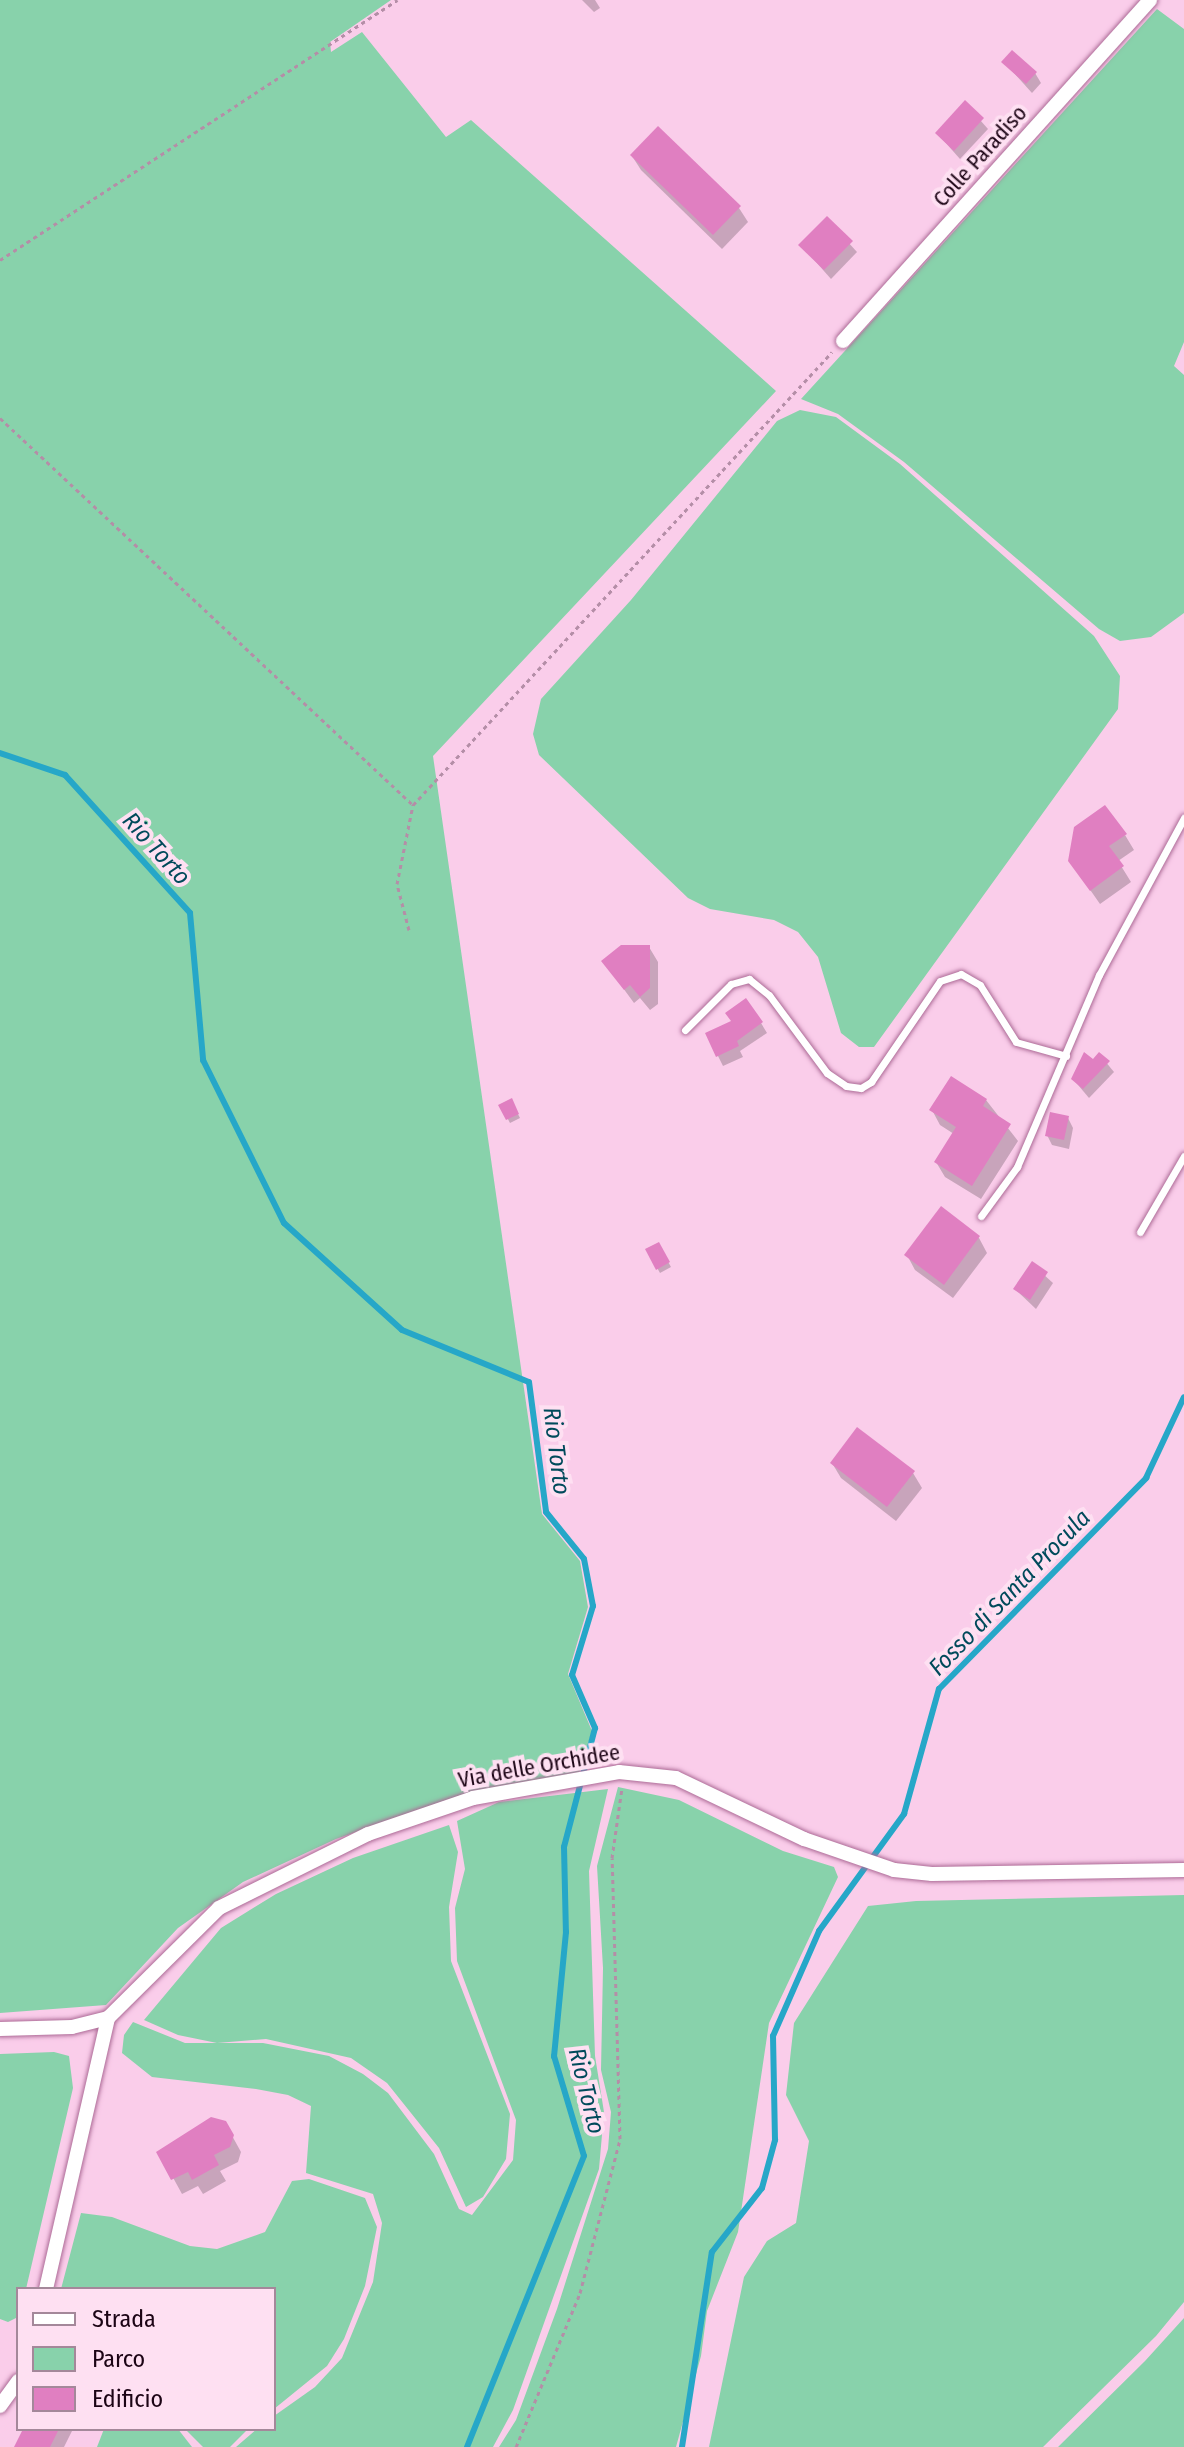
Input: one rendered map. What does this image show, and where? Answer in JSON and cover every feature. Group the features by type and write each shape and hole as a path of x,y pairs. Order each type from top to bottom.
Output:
{"street":[{"name":"Colle Paradiso","path":"843,341 1150,0"},
{"name":"Via delle Orchidee","path":"108,2018 186,1936 257,1886 429,1810 560,1781 619,1772 676,1778 856,1859 906,1872 1184,1870"},
{"path":"0,2029 84,2026 108,2018"},
{"path":"46,2287 108,2018"},
{"path":"0,2406 16,2384"}],"lane":[{"path":"981,1216 1017,1167 1134,903 1184,818"},
{"path":"685,1030 731,984 749,979 769,995 827,1073 846,1086 861,1088 871,1082 940,981 961,974 980,985 1016,1042 1066,1056"},
{"path":"1140,1232 1184,1156"}],"path":[{"path":"0,260 398,0"},
{"path":"409,930 397,884 413,805 843,341"},
{"path":"0,418 413,805"},
{"path":"516,2447 580,2293 620,2139 612,1858 620,1818 619,1772"}],"green space":[{"path":"0,0 391,0 330,42 331,52 362,32 446,137 471,120 776,391 433,756 542,1514 580,1561 588,1607 568,1674 592,1731 579,1773 470,1792 336,1839 243,1882 178,1928 106,2005 0,2013"},
{"path":"1157,9 1184,29 1184,342 1174,366 1184,375 1184,613 1151,637 1120,641 1099,629 904,462 838,414 801,399"},
{"path":"800,410 836,417 900,464 1094,636 1120,676 1118,709 874,1047 859,1047 841,1033 818,957 798,932 774,920 710,909 688,898 539,755 533,734 541,699 631,600 777,421"},
{"path":"618,1787 679,1800 783,1851 834,1867 838,1877 769,2023 738,2232 707,2311 701,2356 676,2447 499,2447 516,2420 557,2309 608,2149 611,2112 601,2070 603,1968 597,1866"},
{"path":"608,1789 589,1871 595,2056 604,2112 599,2169 513,2410 493,2447 236,2447 255,2431 276,2431 276,2415 315,2387 342,2358 373,2282 382,2223 373,2194 306,2173 311,2106 288,2095 256,2089 152,2077 122,2053 124,2035 133,2022 185,2043 263,2043 329,2056 363,2074 388,2093 434,2154 459,2209 472,2215 513,2160 516,2120 457,1961 455,1908 465,1869 457,1821 499,1802"},
{"path":"449,1825 458,1852 449,1907 451,1961 510,2114 506,2159 483,2197 466,2207 439,2148 387,2083 351,2058 266,2039 217,2043 178,2035 144,2020 221,1928 276,1894 353,1858"},
{"path":"1184,1895 1184,2302 1156,2336 1043,2447 709,2447 744,2277 767,2241 796,2223 809,2141 786,2095 794,2023 868,1906 916,1901"},
{"path":"54,2052 69,2056 73,2088 26,2287 16,2287 16,2318 8,2322 0,2319 0,2054"},
{"path":"309,2179 365,2198 377,2227 365,2286 344,2339 327,2366 276,2407 276,2287 62,2287 81,2213 112,2217 190,2246 217,2249 265,2232 292,2181"},
{"path":"1184,2318 1184,2447 1058,2447 1145,2361"},
{"path":"103,2431 180,2431 192,2447 97,2447"},
{"path":"187,2431 246,2431 230,2447 203,2447"}],"building":[{"path":"1012,50 1037,72 1026,84 1001,62"},
{"path":"965,100 984,118 954,151 935,133"},
{"path":"658,126 741,206 713,235 630,155"},
{"path":"827,216 853,241 824,270 798,245"},
{"path":"1105,805 1127,834 1109,846 1124,866 1090,891 1068,861 1074,827"},
{"path":"621,945 650,945 650,988 640,997 630,985 624,990 601,961"},
{"path":"746,998 763,1022 737,1041 739,1046 716,1057 705,1033 731,1021 725,1013"},
{"path":"1084,1052 1093,1059 1099,1052 1110,1061 1083,1089 1071,1079"},
{"path":"951,1076 987,1099 983,1106 1011,1124 972,1186 934,1162 956,1127 929,1110"},
{"path":"512,1098 519,1114 506,1120 498,1105"},
{"path":"1050,1112 1069,1116 1064,1140 1045,1136"},
{"path":"941,1206 980,1236 944,1285 904,1255"},
{"path":"659,1242 670,1262 656,1270 645,1249"},
{"path":"1032,1261 1048,1272 1030,1300 1013,1289"},
{"path":"857,1427 915,1471 887,1507 830,1463"},
{"path":"211,2117 226,2121 234,2135 230,2147 214,2155 219,2165 192,2180 188,2172 171,2180 156,2152"},
{"path":"22,2431 58,2431 50,2447 14,2447"}],"waterway":[{"name":"Rio Torto","path":"0,753 65,775 190,913 203,1060 284,1223 402,1330 529,1382 546,1512 584,1559 593,1606 572,1675 595,1728 564,1847 566,1932 554,2056 584,2156 467,2447"},
{"name":"Fosso di Santa Procula","path":"682,2447 712,2252 762,2188 775,2140 773,2036 819,1931 904,1814 939,1689 1146,1478 1184,1397"}]}
